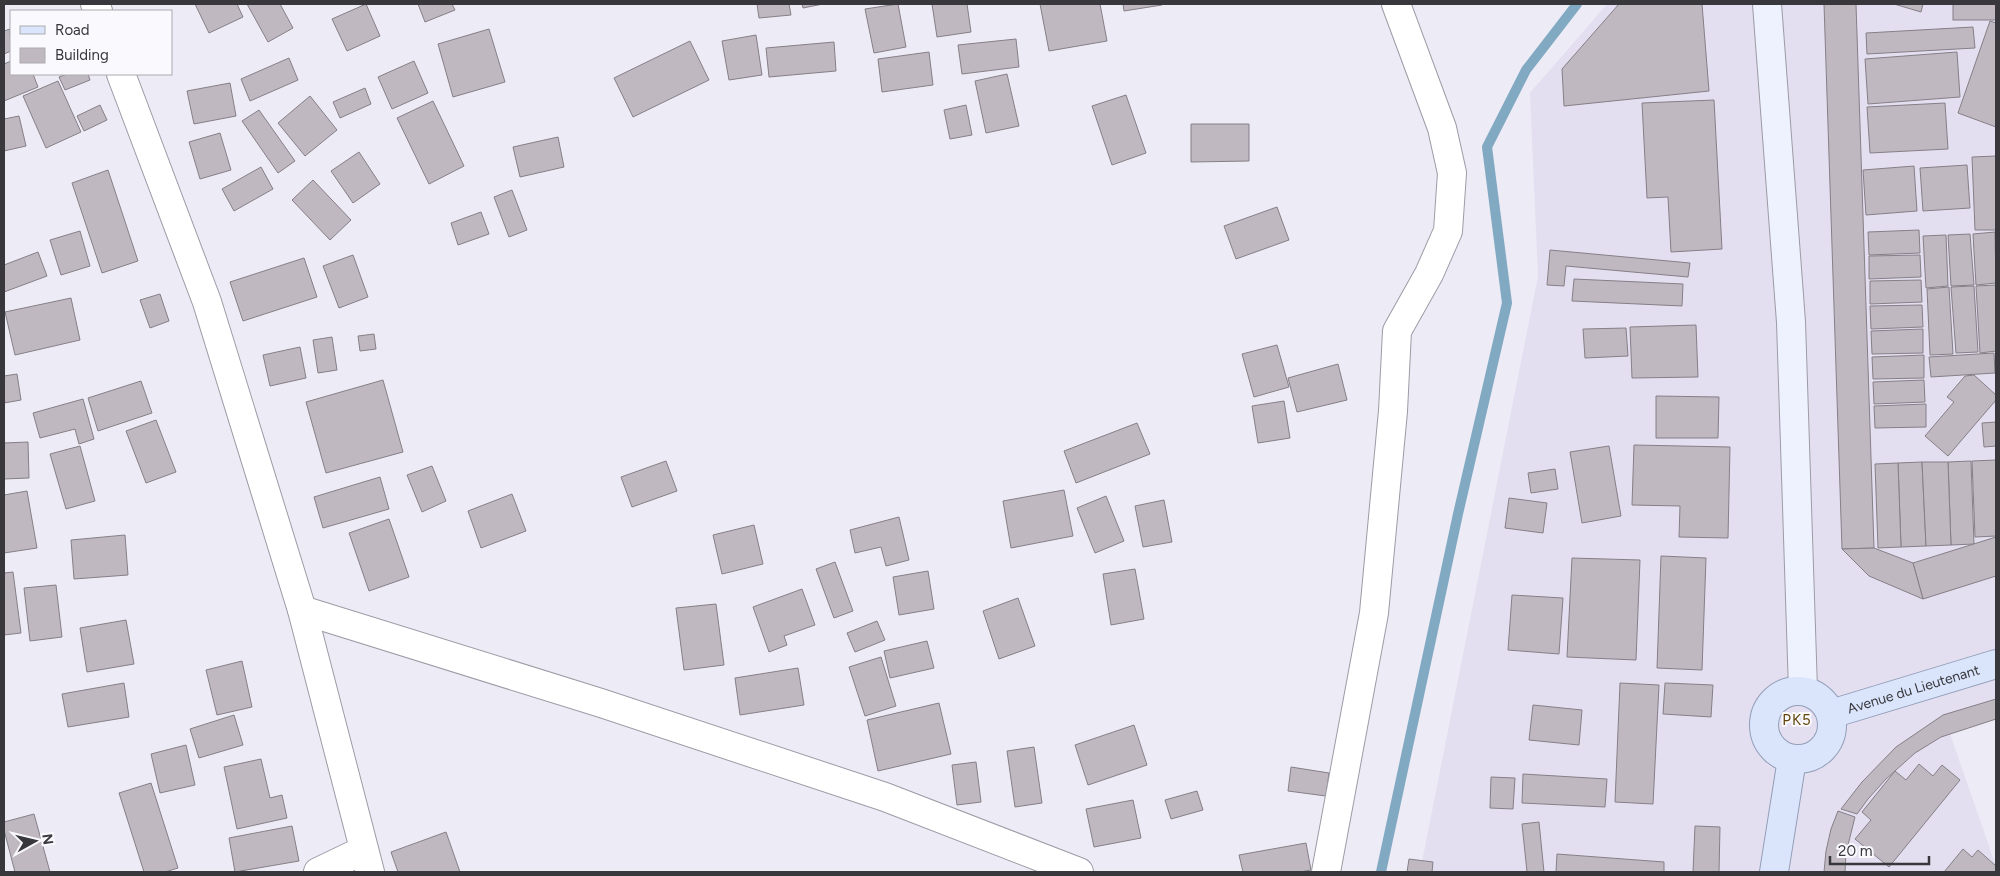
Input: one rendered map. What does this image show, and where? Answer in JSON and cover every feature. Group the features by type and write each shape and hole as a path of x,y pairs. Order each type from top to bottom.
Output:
{"main road":[{"path":"1767,4 1790,322 1803,690"},
{"name":"Avenue du Lieutenant","path":"1831,714 1996,664"},
{"path":"1794,690 1803,690 1819,697 1826,704 1831,714 1832,734 1826,746 1815,756 1804,759 1792,759 1777,752 1770,744 1764,729 1765,715 1771,703 1780,695 1794,690"},
{"path":"1774,872 1792,759"}],"street":[{"path":"1326,872 1374,613 1393,411 1397,330 1429,274 1448,231 1452,173 1442,128 1396,4"},
{"path":"121,75 207,302 302,610 367,861 318,872"},
{"path":"302,610 601,703 885,797 1078,872"}],"shaded area":[{"path":"1607,4 1996,4 1996,710 1948,728 1996,866 1996,872 1420,872 1538,276 1530,93"}],"building":[{"path":"195,4 237,4 243,17 209,33"},
{"path":"247,4 280,4 293,28 268,42"},
{"path":"366,4 380,36 347,51 332,19"},
{"path":"418,4 452,4 455,10 425,22"},
{"path":"757,4 789,4 791,15 759,18"},
{"path":"802,4 823,4 803,8"},
{"path":"898,4 906,47 874,53 865,9"},
{"path":"932,4 967,4 971,32 937,37"},
{"path":"1040,4 1100,4 1107,41 1049,51"},
{"path":"1123,4 1162,4 1162,5 1124,11"},
{"path":"1619,4 1702,4 1709,91 1564,106 1562,69"},
{"path":"1824,4 1856,4 1874,548 1842,549"},
{"path":"1894,4 1923,4 1921,12"},
{"path":"1953,4 1996,4 1996,20 1953,20"},
{"path":"1990,21 1996,23 1996,127 1958,113"},
{"path":"1973,27 1975,48 1867,54 1866,33"},
{"path":"10,29 10,51 4,54 4,31"},
{"path":"489,29 505,82 453,97 438,44"},
{"path":"756,35 762,75 729,80 722,41"},
{"path":"1016,39 1019,67 962,74 958,45"},
{"path":"690,41 709,80 633,117 614,78"},
{"path":"834,42 836,71 769,77 766,48"},
{"path":"929,52 933,85 882,92 878,59"},
{"path":"1957,52 1960,97 1868,104 1865,59"},
{"path":"289,58 298,80 250,101 241,79"},
{"path":"10,61 10,75 33,75 38,87 4,101 4,64"},
{"path":"414,61 428,93 392,109 378,77"},
{"path":"1007,74 1019,126 986,133 975,81"},
{"path":"64,75 88,75 90,80 65,90 59,77"},
{"path":"58,81 81,132 46,148 23,96"},
{"path":"230,83 236,116 194,124 187,91"},
{"path":"365,88 371,104 340,118 333,102"},
{"path":"1126,95 1146,153 1112,165 1092,106"},
{"path":"310,96 337,130 305,156 278,123"},
{"path":"1714,100 1722,249 1671,252 1668,197 1647,198 1642,103"},
{"path":"433,101 464,166 429,184 397,118"},
{"path":"1945,103 1948,149 1870,153 1867,107"},
{"path":"100,105 107,120 84,131 77,116"},
{"path":"966,105 972,135 950,139 944,110"},
{"path":"259,110 295,161 278,173 242,121"},
{"path":"19,116 26,146 4,151 4,119"},
{"path":"1191,124 1249,124 1249,161 1191,162"},
{"path":"220,133 231,170 200,179 189,142"},
{"path":"558,137 564,167 520,177 513,147"},
{"path":"359,152 380,184 353,203 331,171"},
{"path":"1996,156 1996,230 1975,230 1972,157"},
{"path":"1967,165 1970,208 1923,211 1920,168"},
{"path":"1914,166 1917,211 1866,215 1863,170"},
{"path":"261,167 273,189 234,211 222,189"},
{"path":"108,170 138,261 102,273 72,183"},
{"path":"313,180 351,220 330,240 292,200"},
{"path":"512,190 527,230 509,237 494,197"},
{"path":"1277,207 1289,240 1236,259 1224,226"},
{"path":"481,212 489,234 458,245 451,223"},
{"path":"1919,230 1920,253 1869,255 1868,232"},
{"path":"80,231 90,266 61,275 50,240"},
{"path":"1995,232 1996,283 1976,285 1973,234"},
{"path":"1970,234 1974,285 1951,286 1948,235"},
{"path":"1946,235 1948,286 1926,288 1923,236"},
{"path":"1550,250 1690,263 1688,277 1566,266 1564,286 1547,285"},
{"path":"38,252 47,276 4,292 4,265"},
{"path":"353,255 368,297 339,308 323,266"},
{"path":"1920,255 1921,277 1869,279 1869,256"},
{"path":"304,258 317,297 243,321 230,282"},
{"path":"1574,279 1683,284 1682,306 1572,301"},
{"path":"1921,280 1922,302 1870,304 1870,281"},
{"path":"1996,285 1996,351 1980,353 1976,286"},
{"path":"1974,286 1978,352 1956,353 1951,287"},
{"path":"1949,287 1953,354 1930,355 1927,289"},
{"path":"160,294 169,321 150,328 140,300"},
{"path":"71,298 80,340 15,355 5,312"},
{"path":"1922,305 1923,327 1871,329 1870,306"},
{"path":"1696,325 1698,377 1632,378 1630,327"},
{"path":"1626,328 1628,356 1585,358 1583,329"},
{"path":"1923,329 1923,353 1872,354 1871,331"},
{"path":"374,334 376,349 360,351 358,336"},
{"path":"332,337 337,370 318,373 313,340"},
{"path":"1277,345 1289,387 1254,397 1242,354"},
{"path":"300,347 306,378 270,386 263,355"},
{"path":"1994,353 1995,373 1931,377 1929,357"},
{"path":"1924,355 1924,378 1873,379 1872,357"},
{"path":"1338,364 1347,400 1297,412 1288,378"},
{"path":"17,374 21,400 4,403 4,376"},
{"path":"1974,375 1996,395 1996,400 1948,456 1925,436 1954,402 1947,397 1965,376"},
{"path":"383,380 403,452 326,473 306,402"},
{"path":"1924,380 1925,402 1874,404 1873,382"},
{"path":"141,381 152,413 98,431 88,398"},
{"path":"1656,396 1719,397 1718,438 1656,438"},
{"path":"83,399 94,439 79,444 75,429 40,438 33,413"},
{"path":"1284,401 1290,438 1258,443 1252,406"},
{"path":"1926,404 1926,427 1875,428 1874,406"},
{"path":"156,420 176,472 146,483 126,431"},
{"path":"1996,422 1996,446 1984,447 1982,423"},
{"path":"1137,423 1150,454 1076,483 1064,451"},
{"path":"28,442 29,478 4,479 4,443"},
{"path":"1634,445 1730,447 1728,538 1679,537 1680,506 1632,505"},
{"path":"80,446 95,501 66,509 50,454"},
{"path":"1609,446 1621,516 1582,523 1570,452"},
{"path":"1996,460 1996,536 1975,537 1972,461"},
{"path":"666,461 677,491 632,507 621,477"},
{"path":"1971,461 1974,544 1951,545 1948,462"},
{"path":"1922,462 1926,546 1901,547 1898,463"},
{"path":"1922,462 1948,462 1951,545 1926,546"},
{"path":"1898,463 1901,547 1878,548 1875,464"},
{"path":"432,466 446,501 422,512 407,475"},
{"path":"1555,469 1558,489 1531,493 1528,473"},
{"path":"380,477 389,509 323,528 314,497"},
{"path":"1064,490 1073,536 1011,548 1003,501"},
{"path":"27,491 37,548 4,553 4,495"},
{"path":"512,494 526,531 481,548 468,511"},
{"path":"1106,496 1124,541 1095,553 1077,508"},
{"path":"1509,498 1547,503 1543,533 1505,528"},
{"path":"1164,500 1172,542 1143,547 1135,506"},
{"path":"899,517 909,560 886,566 881,547 855,553 850,530"},
{"path":"389,519 409,577 369,591 349,533"},
{"path":"754,525 763,564 722,574 713,535"},
{"path":"125,535 128,575 74,579 71,540"},
{"path":"1996,537 1996,576 1923,599 1913,563"},
{"path":"1874,548 1913,563 1923,599 1869,576 1842,549"},
{"path":"1661,556 1706,558 1702,670 1657,668"},
{"path":"1572,558 1640,560 1636,660 1567,657"},
{"path":"835,562 853,611 834,618 816,569"},
{"path":"1135,569 1144,619 1111,625 1103,574"},
{"path":"928,571 934,609 899,615 893,577"},
{"path":"13,572 21,633 4,635 4,573"},
{"path":"56,585 62,637 30,641 24,588"},
{"path":"802,589 815,625 784,636 787,645 769,652 753,607"},
{"path":"1512,595 1563,598 1559,654 1508,650"},
{"path":"1018,598 1035,646 999,659 983,611"},
{"path":"716,604 724,665 684,670 676,608"},
{"path":"126,620 134,664 87,672 80,628"},
{"path":"877,621 885,640 855,652 847,633"},
{"path":"927,641 934,668 890,678 884,651"},
{"path":"881,657 896,706 865,716 849,667"},
{"path":"242,661 252,707 217,715 206,670"},
{"path":"798,668 804,705 740,715 735,678"},
{"path":"124,683 129,717 68,727 62,694"},
{"path":"1620,683 1659,685 1653,804 1615,802"},
{"path":"1665,683 1713,685 1711,717 1663,714"},
{"path":"1996,699 1996,719 1941,737 1915,753 1886,779 1857,814 1841,809 1862,782 1896,747 1943,715"},
{"path":"939,703 951,754 878,771 867,720"},
{"path":"1533,705 1582,710 1579,745 1529,740"},
{"path":"234,715 243,745 199,758 190,729"},
{"path":"1134,725 1147,765 1088,785 1075,745"},
{"path":"186,745 195,785 160,793 151,754"},
{"path":"1034,747 1042,803 1015,807 1007,751"},
{"path":"261,759 270,798 282,795 287,818 237,829 224,767"},
{"path":"976,762 981,802 957,805 952,765"},
{"path":"1919,764 1933,776 1942,765 1960,780 1889,867 1855,839 1871,820 1862,812 1895,771 1906,780"},
{"path":"1291,767 1329,773 1326,796 1288,791"},
{"path":"1523,774 1607,779 1605,807 1522,803"},
{"path":"1491,777 1515,778 1513,809 1490,808"},
{"path":"151,783 178,868 165,872 144,872 119,793"},
{"path":"1197,791 1203,810 1171,819 1165,800"},
{"path":"1133,800 1141,838 1094,847 1086,809"},
{"path":"1838,811 1855,817 1846,853 1845,872 1824,872 1831,829"},
{"path":"34,814 50,872 15,872 4,830 4,822"},
{"path":"1539,822 1544,872 1527,872 1522,824"},
{"path":"292,826 299,861 235,872 229,838"},
{"path":"1695,826 1720,827 1719,872 1693,872"},
{"path":"446,832 460,872 398,872 391,852"},
{"path":"1306,843 1311,870 1300,872 1243,872 1239,855"},
{"path":"1963,849 1972,857 1978,850 1996,866 1996,872 1944,872"},
{"path":"1557,854 1664,862 1664,872 1556,872"},
{"path":"1409,859 1433,862 1432,872 1407,872"}],"waterway":[{"path":"1381,872 1458,514 1507,303 1487,147 1526,70 1577,4"}],"district":[{"name":"PK5","path":"1797,720"}]}
